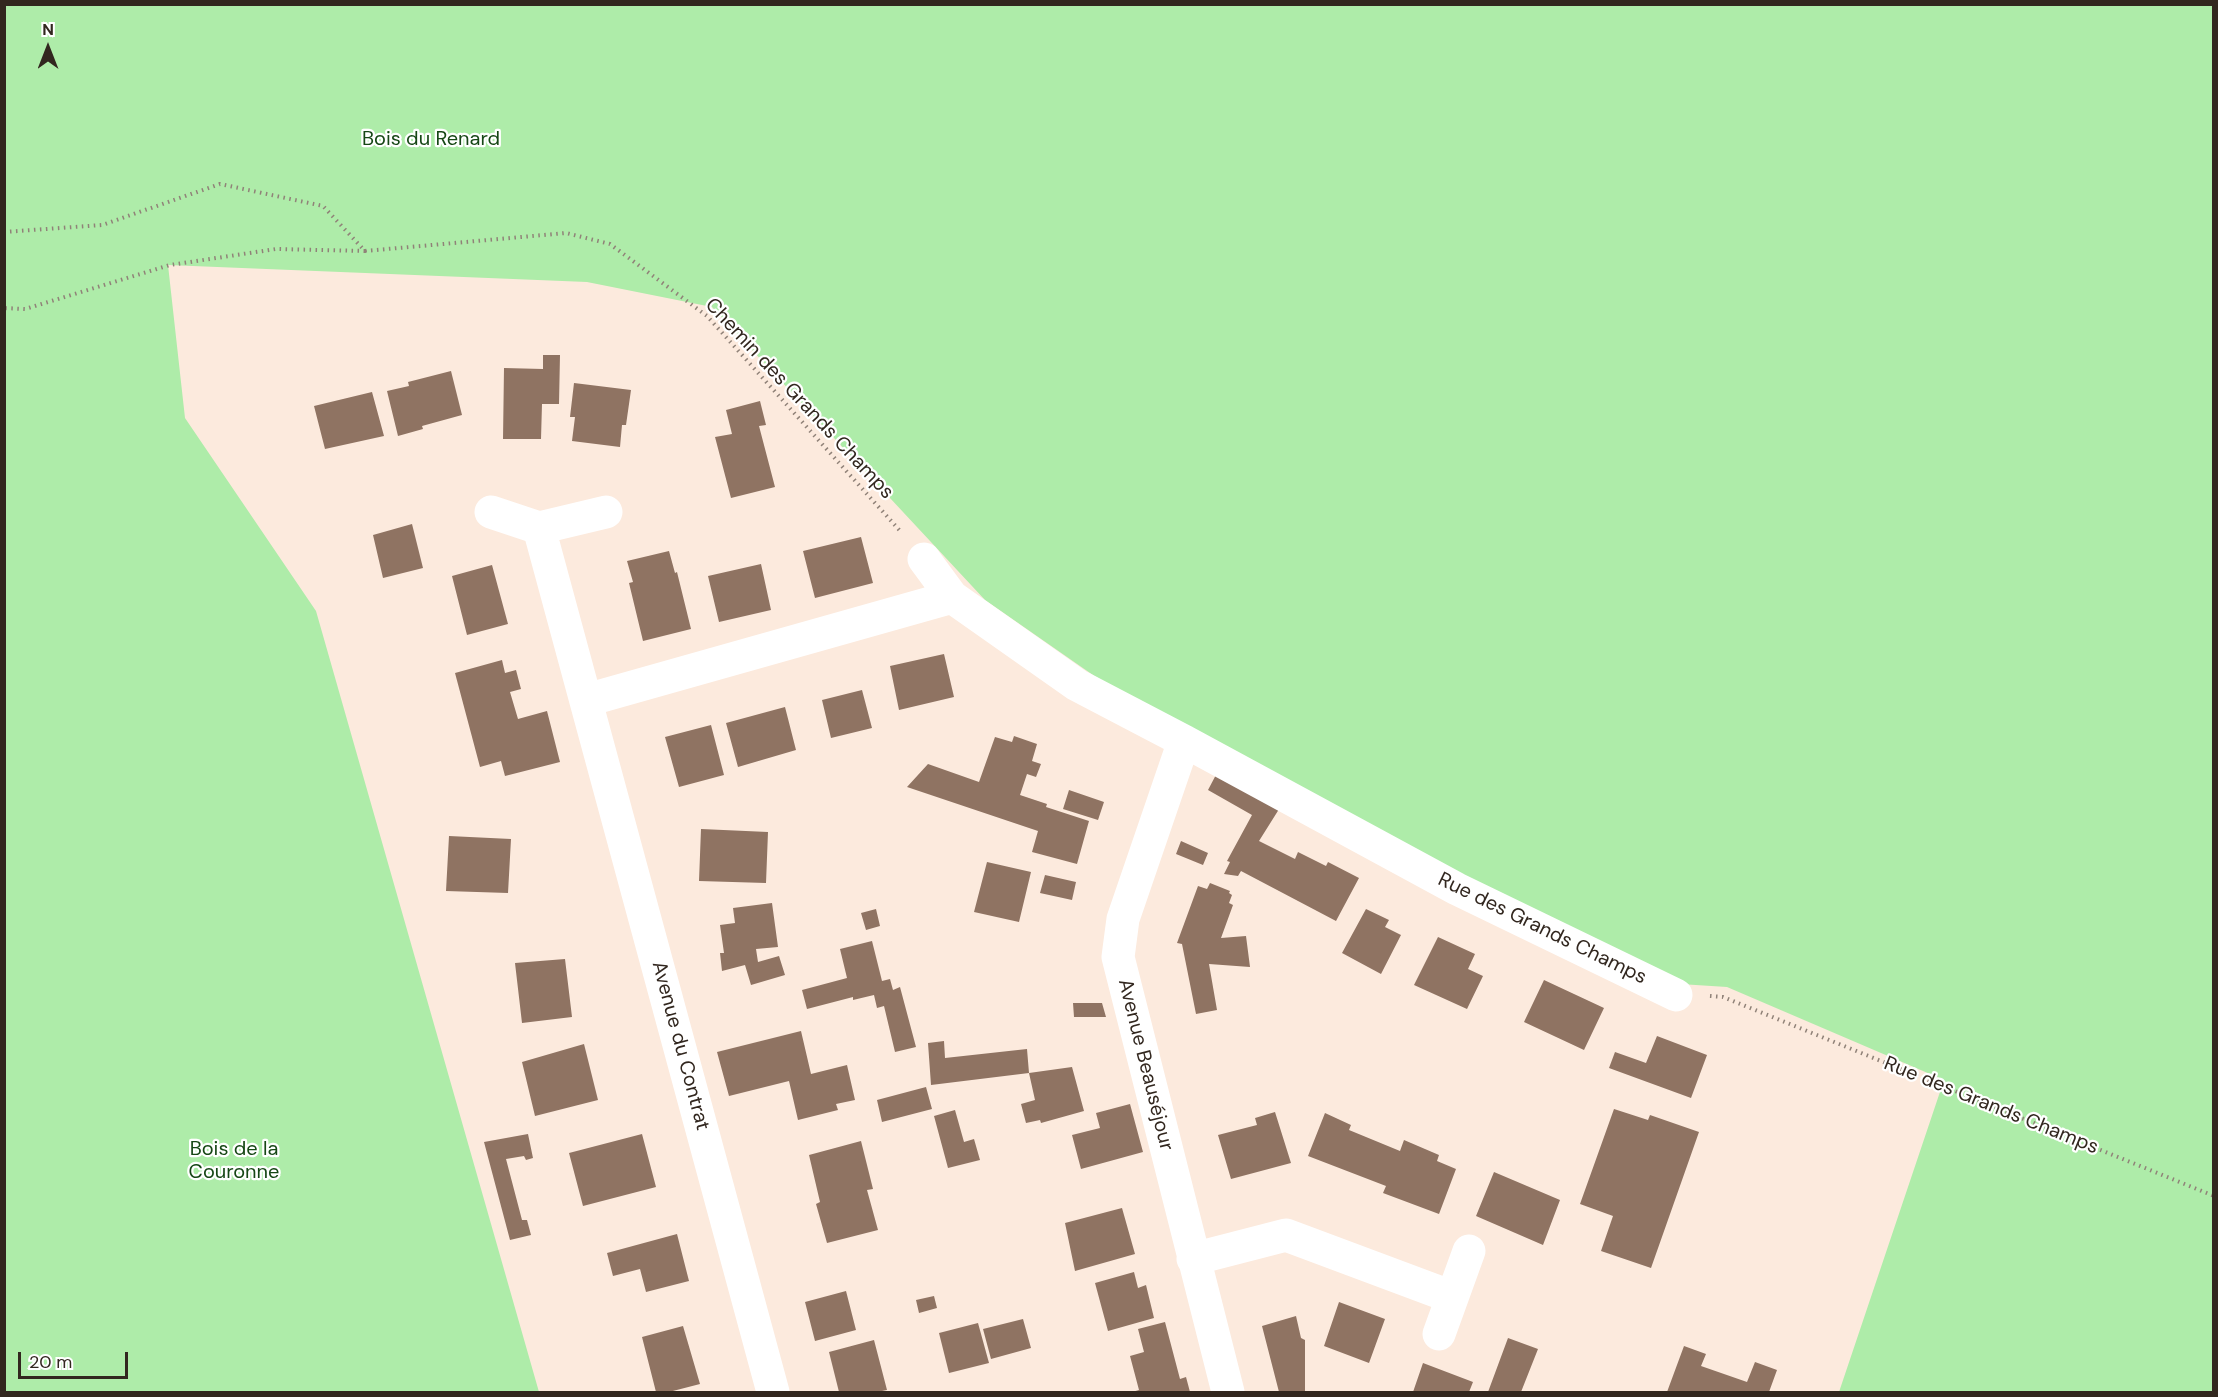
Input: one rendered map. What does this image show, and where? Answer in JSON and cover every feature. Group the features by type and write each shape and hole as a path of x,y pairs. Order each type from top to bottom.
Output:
{"street":[{"path":"491,512 538,528 606,512"},
{"name":"Avenue du Contrat","path":"538,528 773,1392"},
{"name":"Rue des Grands Champs","path":"924,559 952,597 1077,686 1184,741 1457,889 1676,995"},
{"path":"586,700 952,597"},
{"name":"Avenue Beauséjour","path":"1184,741 1123,920 1118,957 1228,1392"},
{"path":"1193,1259 1286,1236 1452,1297"},
{"path":"1439,1334 1469,1251"}],"path":[{"path":"4,232 102,225 220,184 323,206 365,251"},
{"name":"Chemin des Grands Champs","path":"4,308 25,309 182,263 276,249 365,251 566,233 610,244 707,315 924,559"},
{"name":"Rue des Grands Champs","path":"1676,995 1723,997 2214,1196"}],"green space":[{"path":"5,5 2213,5 2213,1392 1839,1392 1944,1080 1727,987 1680,984 1463,877 1103,682 985,600 712,307 587,282 168,265 185,418 316,611 539,1392 5,1392"}],"building":[{"path":"543,355 560,355 559,404 542,404 541,439 503,439 504,368 543,369"},
{"path":"451,371 462,415 422,426 423,429 398,436 387,391 409,386 408,382"},
{"path":"574,383 631,390 626,425 622,425 620,447 572,441 575,417 570,417"},
{"path":"372,392 384,436 325,449 314,406"},
{"path":"760,401 766,425 759,426 775,487 731,498 715,437 732,434 726,410"},
{"path":"412,524 423,568 383,578 373,535"},
{"path":"861,537 873,583 815,598 803,551"},
{"path":"669,551 675,573 677,572 691,629 643,641 629,583 633,582 627,561"},
{"path":"761,564 771,610 719,622 708,576"},
{"path":"492,565 508,624 467,635 452,576"},
{"path":"944,654 954,697 899,710 890,666"},
{"path":"502,660 505,673 516,670 521,689 510,692 518,719 547,711 560,762 505,776 501,761 480,767 455,673"},
{"path":"862,690 872,728 831,738 822,700"},
{"path":"785,707 796,750 738,767 726,723"},
{"path":"711,725 724,775 679,787 665,737"},
{"path":"1014,736 1037,744 1032,761 1041,764 1036,777 1027,774 1020,795 1047,804 1046,807 1089,821 1077,864 1032,852 1038,831 907,787 928,764 979,782 995,737 1012,742"},
{"path":"1218,771 1281,806 1259,841 1295,859 1298,852 1326,866 1328,862 1359,878 1336,921 1241,871 1238,876 1224,874 1230,862 1227,861 1252,815 1208,790"},
{"path":"1069,790 1104,802 1098,820 1063,809"},
{"path":"701,829 768,832 766,883 699,881"},
{"path":"449,836 511,839 508,893 446,891"},
{"path":"1181,841 1208,853 1203,865 1176,854"},
{"path":"987,862 1031,872 1019,922 974,912"},
{"path":"1045,875 1076,882 1072,900 1040,893"},
{"path":"1210,883 1230,891 1232,895 1229,903 1233,905 1221,938 1246,936 1250,967 1209,964 1217,1010 1196,1014 1182,944 1177,943 1198,886 1207,889"},
{"path":"772,903 778,947 756,949 758,962 779,956 785,975 751,985 745,965 722,971 720,953 724,953 720,925 735,923 733,908"},
{"path":"876,909 880,926 866,930 861,913"},
{"path":"1366,909 1389,920 1385,927 1401,935 1381,974 1342,953"},
{"path":"1438,937 1475,954 1468,969 1483,976 1467,1009 1414,985"},
{"path":"872,941 882,981 890,979 893,990 900,987 916,1047 895,1052 884,1006 877,1008 874,995 853,1000 853,997 807,1009 802,990 847,978 840,949"},
{"path":"565,959 572,1017 522,1023 515,963"},
{"path":"1544,980 1604,1008 1584,1050 1524,1022"},
{"path":"1073,1003 1102,1003 1106,1017 1074,1017"},
{"path":"801,1031 811,1074 847,1065 855,1100 836,1104 838,1110 798,1120 789,1081 729,1096 717,1052"},
{"path":"1657,1036 1707,1055 1691,1098 1609,1068 1615,1052 1646,1063"},
{"path":"944,1041 945,1058 1027,1049 1029,1073 931,1085 928,1043"},
{"path":"584,1044 598,1100 535,1116 522,1062"},
{"path":"1072,1067 1084,1111 1041,1123 1040,1120 1026,1123 1021,1104 1035,1100 1029,1073"},
{"path":"926,1087 932,1109 882,1122 877,1100"},
{"path":"1130,1104 1143,1152 1081,1169 1072,1135 1100,1128 1096,1113"},
{"path":"1614,1109 1648,1120 1650,1115 1699,1132 1651,1268 1601,1251 1613,1216 1580,1204"},
{"path":"955,1110 964,1142 974,1139 980,1160 948,1168 934,1116"},
{"path":"1275,1112 1291,1163 1231,1179 1218,1135 1257,1125 1255,1118"},
{"path":"1325,1113 1351,1125 1349,1130 1400,1151 1404,1140 1439,1155 1437,1161 1456,1169 1439,1214 1383,1193 1386,1186 1308,1156"},
{"path":"528,1134 533,1158 526,1160 524,1156 506,1159 522,1220 527,1220 531,1235 510,1240 484,1142"},
{"path":"642,1134 656,1187 583,1206 569,1153"},
{"path":"861,1141 873,1189 867,1190 878,1230 827,1243 816,1204 820,1202 809,1155"},
{"path":"1494,1172 1560,1200 1543,1245 1476,1216"},
{"path":"1122,1208 1135,1254 1075,1271 1065,1223"},
{"path":"677,1234 689,1281 646,1292 640,1269 613,1276 607,1253"},
{"path":"1134,1272 1138,1288 1146,1285 1154,1318 1108,1331 1095,1283"},
{"path":"846,1291 856,1330 815,1341 805,1302"},
{"path":"934,1296 937,1308 919,1313 916,1300"},
{"path":"1339,1302 1385,1319 1369,1363 1324,1346"},
{"path":"1296,1316 1301,1338 1305,1340 1305,1392 1279,1392 1262,1326"},
{"path":"1023,1319 1031,1348 991,1359 983,1329"},
{"path":"1165,1322 1180,1379 1186,1377 1190,1392 1132,1392 1139,1390 1130,1356 1144,1352 1138,1329"},
{"path":"978,1323 989,1363 949,1373 939,1333"},
{"path":"683,1326 700,1384 669,1392 656,1392 642,1337"},
{"path":"1508,1338 1538,1349 1521,1392 1488,1392"},
{"path":"874,1340 887,1390 839,1392 829,1352"},
{"path":"1684,1346 1706,1354 1701,1366 1747,1382 1755,1362 1777,1370 1769,1392 1667,1392"},
{"path":"1423,1363 1473,1382 1469,1392 1413,1392"}],"park label":[{"name":"Bois du Renard","path":"431,140"},
{"name":"Bois de la Couronne","path":"234,1162"}]}
